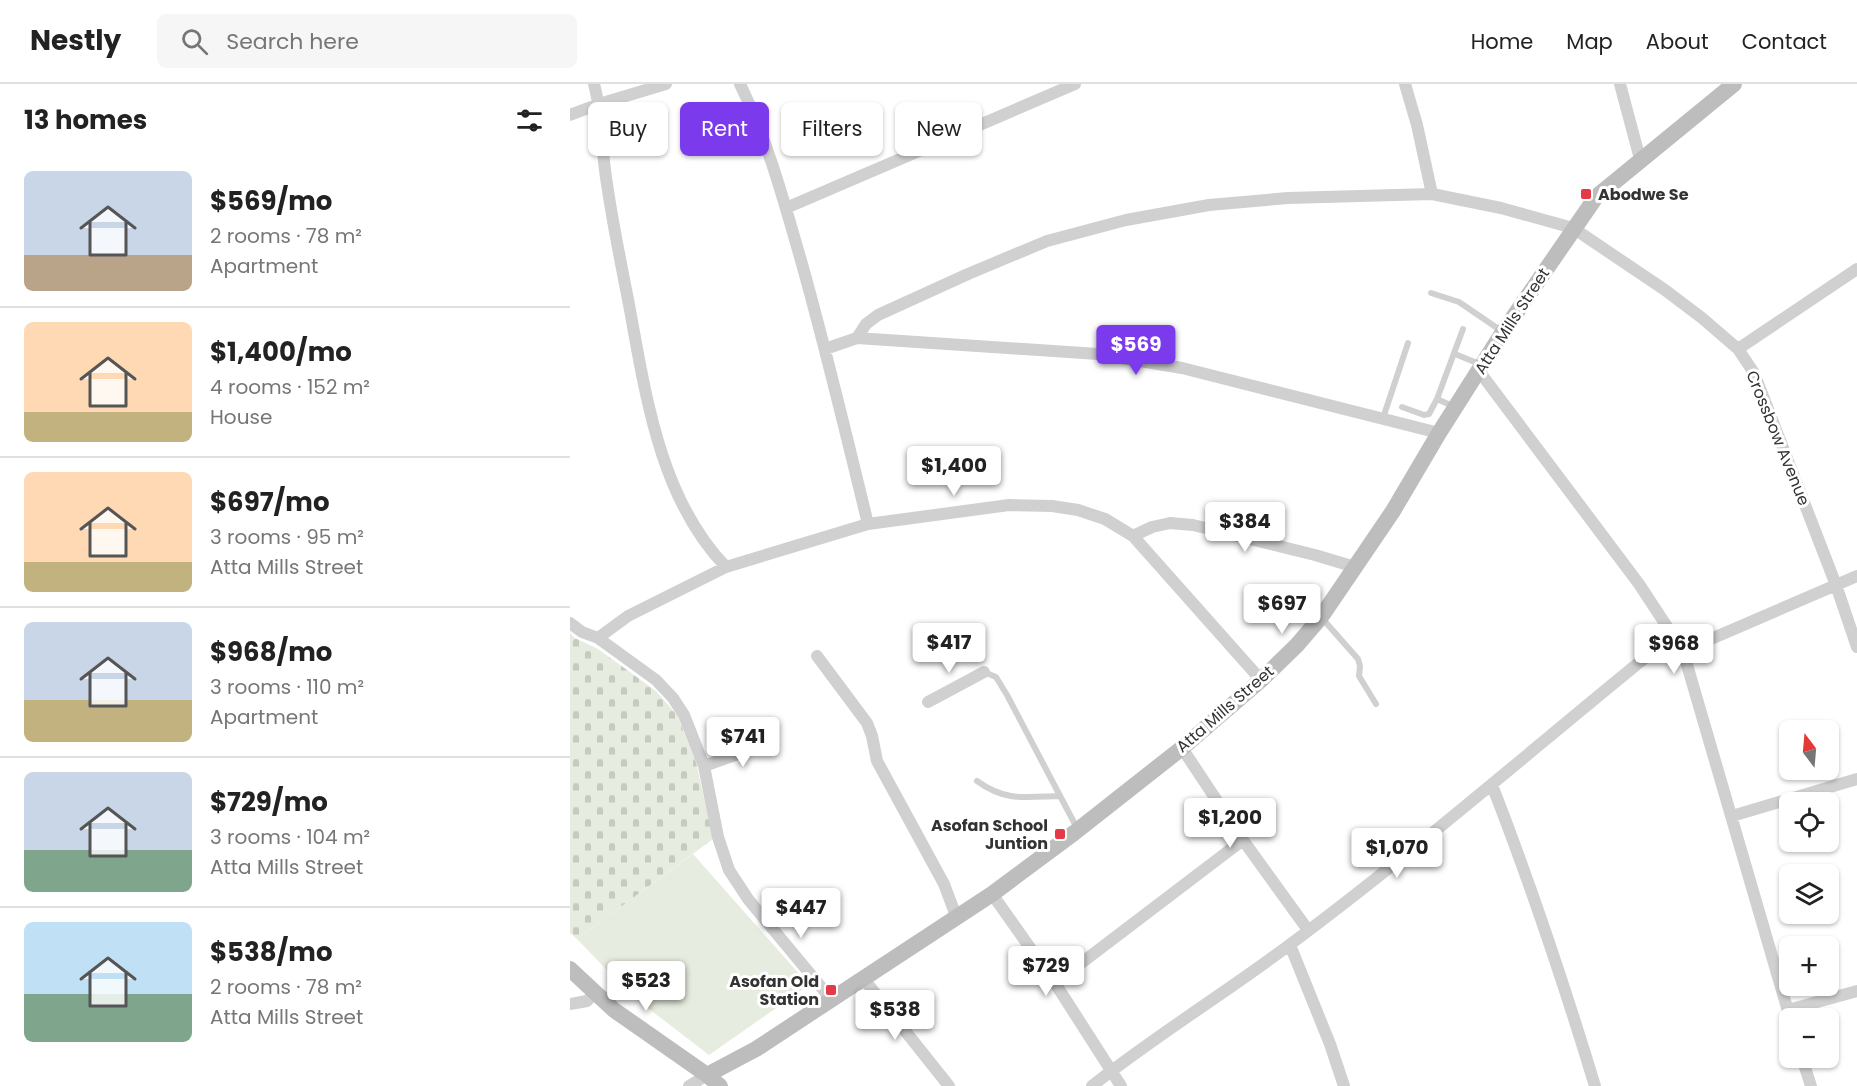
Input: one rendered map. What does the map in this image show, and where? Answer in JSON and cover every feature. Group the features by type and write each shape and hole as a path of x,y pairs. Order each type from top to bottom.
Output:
{"main road":[{"name":"Atta Mills Street","path":"707,1074 756,1048 992,894 1182,748 1261,680 1297,645 1321,617 1393,511 1439,432 1503,332 1596,197 1734,84"},
{"path":"570,969 614,1010 707,1074 720,1086"}],"street":[{"path":"594,84 598,102"},
{"path":"606,102 666,84"},
{"path":"740,84 761,133 786,208 825,349 868,524"},
{"path":"786,208 1075,84"},
{"path":"1405,84 1417,125 1432,194"},
{"path":"1620,84 1640,159"},
{"path":"570,115 588,108"},
{"path":"604,156 606,181 649,413 663,458 686,509 710,551 726,567"},
{"name":"Crossbow Avenue","path":"857,338 866,324 878,315 1047,241 1126,220 1209,205 1288,198 1432,194 1501,208 1573,228 1665,290 1738,349 1754,373 1836,585 1857,647"},
{"path":"1738,349 1857,269"},
{"path":"825,349 857,338 1098,354 1182,368 1439,432"},
{"path":"1481,368 1639,584 1683,651 1787,1008"},
{"path":"598,638 628,616 726,567 868,524 1009,506 1052,506 1078,510 1105,519 1133,536 1261,680"},
{"path":"1133,536 1152,527 1170,523 1193,525 1355,567"},
{"path":"1683,651 1857,576"},
{"path":"570,623 582,632 598,638 656,680 673,698 684,715 704,766 718,837 729,870 748,899 831,999"},
{"path":"1092,1086 1290,945 1492,785 1562,724 1673,635"},
{"path":"817,656 867,723 877,761 944,884 957,916"},
{"path":"928,702 984,672"},
{"path":"704,766 769,739"},
{"path":"1182,748 1243,840 1308,930"},
{"path":"1732,816 1857,779"},
{"path":"1492,785 1527,873 1595,1086"},
{"path":"1055,983 1243,840"},
{"path":"992,894 1055,983 1121,1086"},
{"path":"1290,945 1330,1044 1344,1086"},
{"path":"863,978 950,1086"},
{"path":"1807,1008 1857,991"},
{"path":"570,1004 587,1001 595,993"},
{"path":"1805,1068 1811,1086"},
{"path":"689,1086 707,1074"}],"lane":[{"path":"1431,293 1459,302 1503,332"},
{"path":"1402,407 1424,415 1429,414 1455,354 1463,329"},
{"path":"1383,418 1408,343"},
{"path":"1455,354 1481,368"},
{"path":"1437,399 1455,407"},
{"path":"1321,617 1358,659 1359,676 1376,704"},
{"path":"984,672 996,677 1007,695 1078,830"},
{"path":"977,781 991,792 1007,797 1059,796"}],"green space":[{"path":"570,633 575,638 598,649 656,691 677,715 696,762 713,839 577,939 570,933"},
{"path":"693,854 809,985 709,1055 631,995 577,939"}],"place":[{"name":"Abodwe Se","path":"1586,194"},
{"name":"Asofan School Juntion","path":"1060,834"},
{"name":"Asofan Old Station","path":"831,990"}]}
